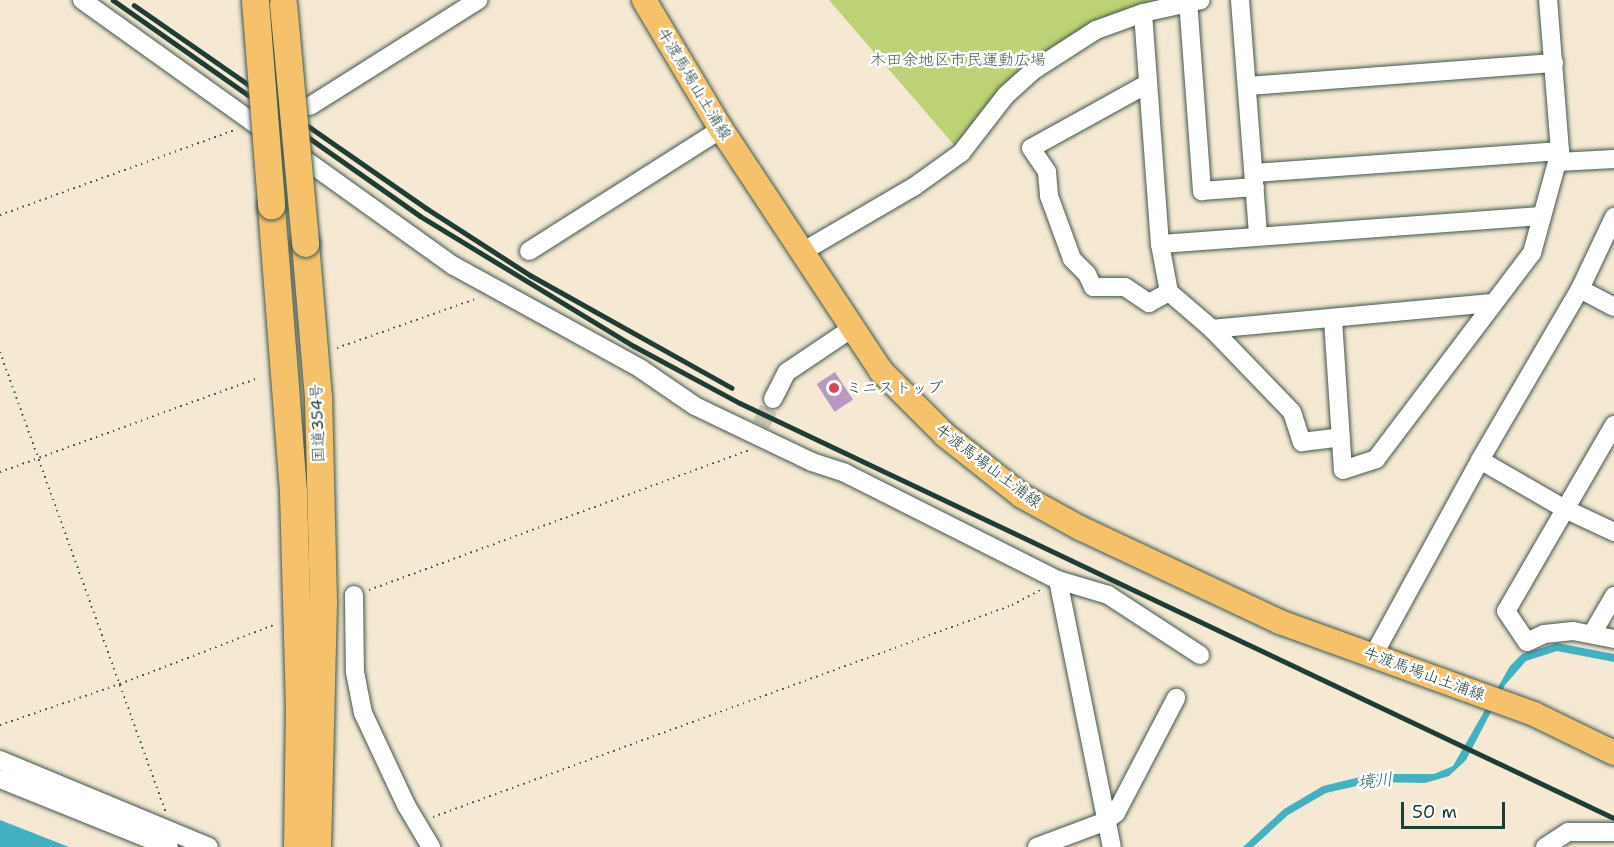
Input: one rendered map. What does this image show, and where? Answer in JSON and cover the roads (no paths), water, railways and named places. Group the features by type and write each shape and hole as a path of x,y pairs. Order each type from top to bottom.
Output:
{"highway":[{"name":"国道354号","path":"255,0 293,492 299,705 297,847"},
{"name":"国道354号","path":"283,2 318,397 323,602 317,847"}],"main road":[{"name":"牛渡馬場山土浦線","path":"644,0 722,129 852,329 897,391 1022,496 1222,596 1280,622 1374,654 1534,714 1614,753"}],"street":[{"path":"82,0 256,122 454,266 641,369 695,406 759,431 1058,580 1108,596 1200,655"},
{"path":"310,106 478,0"},
{"path":"802,252 915,186 961,153 1006,95 1034,70 1096,30 1188,0 1202,0"},
{"path":"1188,0 1202,191 1254,180 1559,156 1614,159"},
{"path":"1240,0 1258,236"},
{"path":"1333,320 1343,470 1376,459 1491,303 1532,253 1559,156 1548,0"},
{"path":"1143,13 1160,244 1169,292 1212,329 1292,412 1302,442 1341,437"},
{"path":"1246,86 1554,63"},
{"path":"1147,84 1031,148 1047,172 1048,196 1072,259 1087,274 1093,287 1125,287 1149,303 1169,292"},
{"path":"529,251 722,129"},
{"path":"1160,244 1542,216"},
{"path":"1374,654 1480,460 1580,289 1614,217"},
{"path":"1580,289 1614,307"},
{"path":"1212,329 1333,320 1491,303"},
{"path":"773,399 787,372 852,329"},
{"path":"1614,425 1506,611 1527,642 1558,632 1592,634 1614,639"},
{"path":"1480,460 1565,509 1614,532"},
{"path":"1058,580 1112,847"},
{"path":"354,595 355,672 363,713 416,824 431,847"},
{"path":"1592,634 1614,597"},
{"path":"1037,847 1106,821 1116,813 1176,698"},
{"path":"0,760 209,847"},
{"path":"0,779 169,847"},
{"path":"1545,847 1568,832 1614,832"}],"water":[{"name":"境川","path":"1557,643 1614,654 1614,662 1557,651 1526,661 1505,685 1466,760 1449,776 1425,783 1374,782 1326,793 1288,815 1253,847 1243,847 1284,809 1323,786 1372,774 1434,774 1453,766 1510,666 1522,654"},
{"path":"0,820 69,847 0,847"}],"tunnel":[{"path":"761,425 773,399"}],"railway":[{"path":"113,0 420,216 634,346 740,403 1614,818"},
{"path":"134,5 426,208 530,275 732,388"}],"place":[{"name":"ミニストップ","path":"834,388"}],"park label":[{"name":"木田余地区市民運動広場","path":"958,60"}]}
